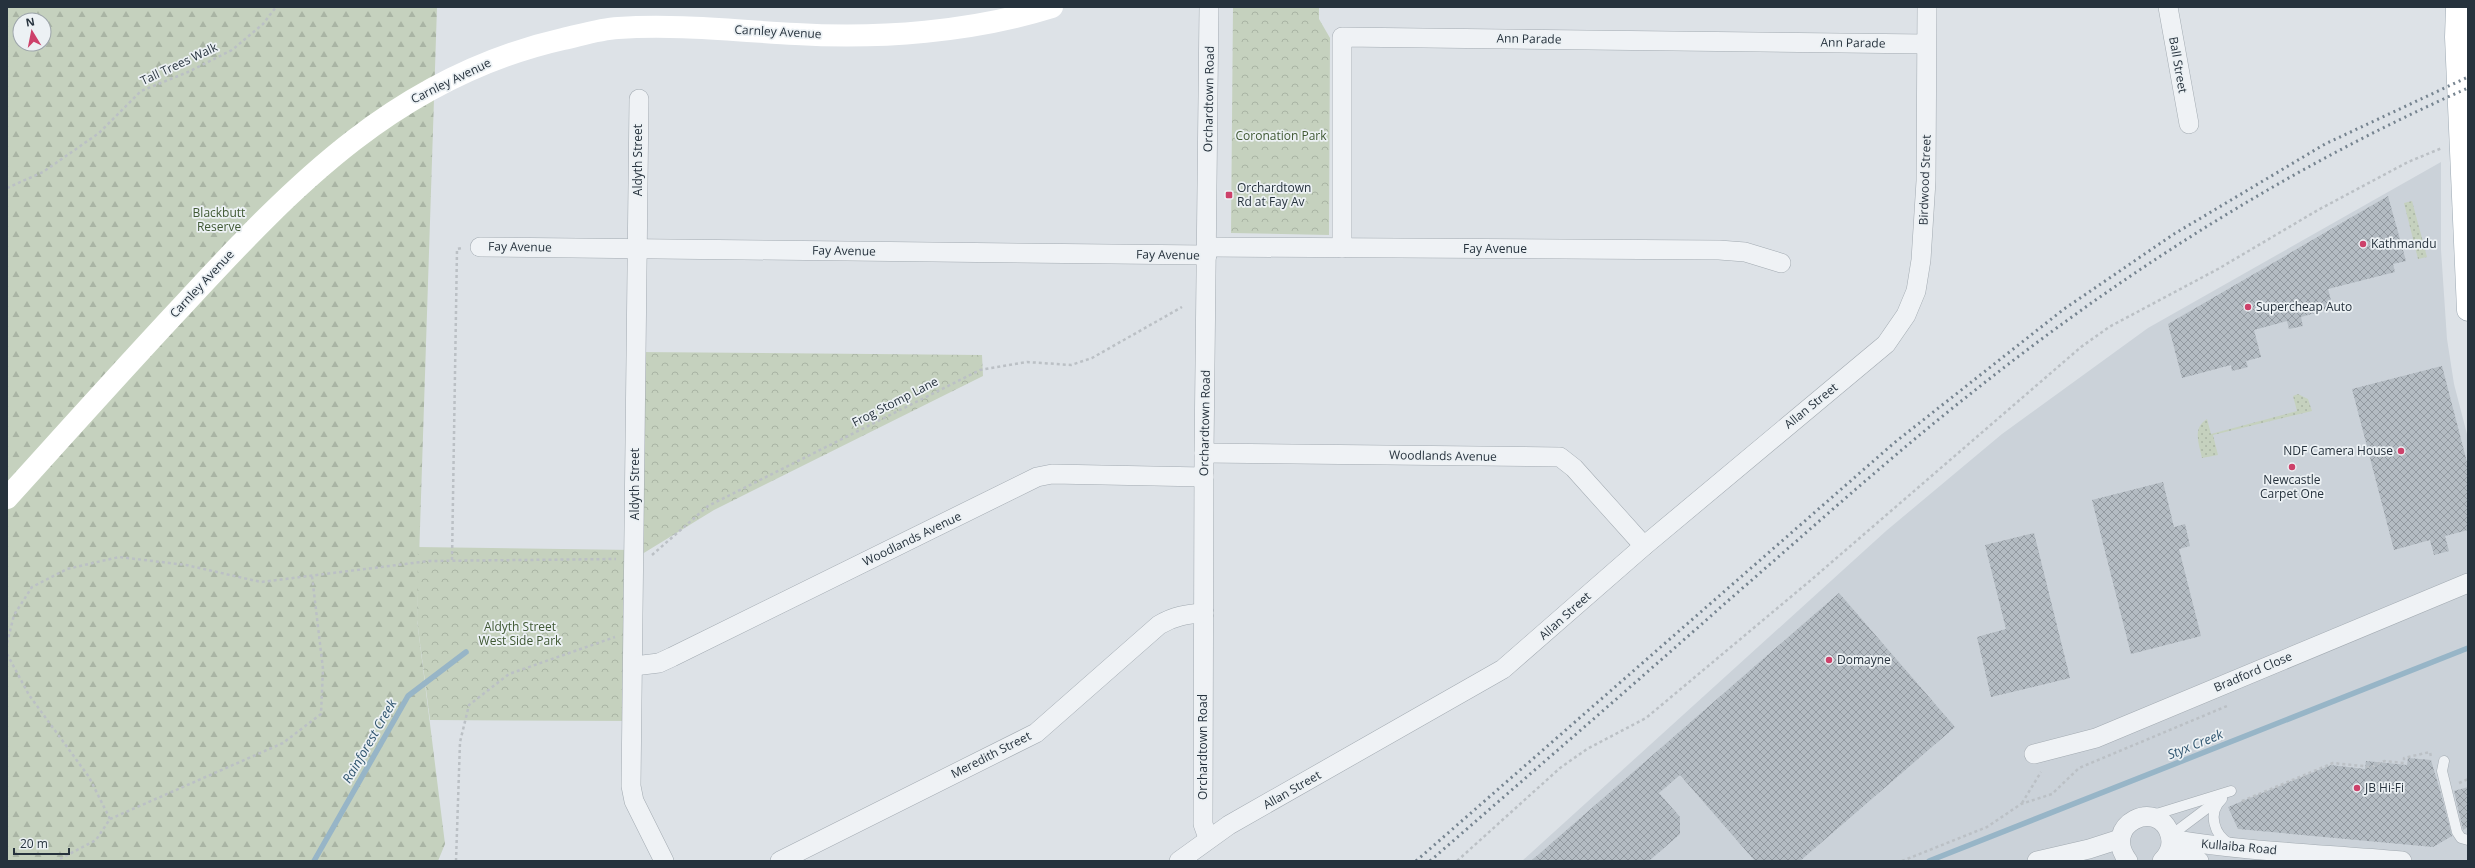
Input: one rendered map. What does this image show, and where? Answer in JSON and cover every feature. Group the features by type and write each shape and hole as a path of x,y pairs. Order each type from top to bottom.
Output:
{"main road":[{"name":"Carnley Avenue","path":"7,498 221,264 298,186 333,154 377,122 461,74 503,56 612,28 668,25 800,34 926,33 1020,17 1052,7"},
{"path":"2457,7 2456,37 2462,142 2468,310"}],"street":[{"name":"Orchardtown Road","path":"1208,838 1203,824 1204,453 1209,7"},
{"name":"Birdwood Street","path":"1886,344 1906,315 1916,291 1921,260 1926,181 1927,7"},
{"name":"Ball Street","path":"2168,7 2189,124"},
{"name":"Ann Parade","path":"1342,248 1342,37 1926,44"},
{"name":"Aldyth Street","path":"638,99 634,666 631,794 664,861"},
{"name":"Fay Avenue","path":"480,247 1207,251 1342,248 1719,250 1746,252 1781,264"},
{"name":"Allan Street","path":"1179,861 1208,838 1503,669 1644,546 1886,344"},
{"name":"Woodlands Avenue","path":"1204,453 1560,458 1574,468 1644,546"},
{"name":"Woodlands Avenue","path":"634,666 659,663 672,657 1037,477 1052,474 1204,477"},
{"name":"Bradford Close","path":"2034,754 2096,738 2468,582"},
{"name":"Meredith Street","path":"780,861 1036,733 1159,625 1172,618 1185,614 1204,614"},
{"path":"2127,860 2120,839 2124,829 2132,820 2147,817 2160,821 2168,848"},
{"path":"2037,861 2089,849 2120,839"},
{"name":"Kullaiba Road","path":"2168,848 2237,848 2333,858 2402,861"},
{"name":"Kullaiba Road","path":"2168,848 2199,861"},
{"path":"2089,849 2127,860"}],"lane":[{"path":"2444,761 2442,771 2457,832 2461,838 2468,840"},
{"path":"2147,817 2231,791"},
{"path":"2168,848 2231,791"},
{"path":"2231,791 2217,804 2213,817 2216,831 2224,841 2237,848"}],"path":[{"name":"Tall Trees Walk","path":"7,188 43,172 98,133 141,92 188,72 232,50 263,24 276,7"},
{"path":"1457,861 1560,768 1587,748 1646,718 1823,570 2081,347 2109,326 2218,269 2273,235 2408,162 2462,142"},
{"path":"452,560 457,249 480,247"},
{"name":"Frog Stomp Lane","path":"7,643 14,615 32,586 67,569 120,557 186,565 261,582 429,561 634,559 651,556 708,506 980,370 1027,362 1071,365 1092,358 1182,307"},
{"path":"56,861 96,840 110,819 283,743 321,714 322,670 312,576"},
{"path":"456,861 460,742 469,705 509,674 634,630"},
{"path":"7,654 29,695 89,777 110,819"},
{"path":"1902,861 1987,827 2021,804 2052,794 2079,768 2233,703"},
{"path":"2021,804 2056,748"},
{"path":"2238,802 2333,763 2372,767 2384,761 2404,763 2404,758 2430,752 2432,760"}],"shaded area":[{"path":"2441,162 2441,250 2447,339 2454,384 2468,438 2468,861 1522,861 1886,531 2002,434 2148,328"}],"green space":[{"name":"Blackbutt Reserve","path":"7,7 437,7 417,620 445,844 438,861 7,861"},
{"name":"Coronation Park","path":"1233,7 1319,7 1319,19 1330,38 1329,235 1231,233"},
{"path":"2412,201 2427,257 2418,259 2404,203"},
{"name":"Aldyth Street West Side Park","path":"637,352 982,355 983,376 714,510 634,559 633,721 430,720 417,620 418,547 634,550"},
{"path":"2298,394 2308,399 2312,411 2213,435 2218,455 2202,458 2198,442 2198,432 2199,427 2207,419 2211,434 2297,411 2293,396"}],"building":[{"path":"2388,196 2406,261 2393,264 2395,272 2328,289 2333,308 2301,317 2303,326 2289,329 2287,321 2254,330 2261,357 2246,361 2248,367 2232,371 2231,365 2182,378 2168,324"},
{"path":"2442,366 2468,466 2468,530 2445,536 2449,551 2434,555 2430,540 2394,550 2352,389"},
{"path":"2163,482 2174,527 2185,524 2190,546 2179,549 2201,636 2131,654 2092,500"},
{"path":"2034,533 2070,678 1991,697 1977,637 2006,629 1985,545"},
{"name":"Domayne","path":"1839,593 1955,727 1800,861 1755,861 1680,775 1659,793 1680,817 1680,834 1649,861 1531,861"},
{"name":"JB Hi-Fi","path":"2408,758 2431,760 2441,794 2452,836 2433,847 2238,829 2228,807 2331,765 2365,769 2366,761 2407,765"},
{"path":"2468,787 2468,827 2463,830 2454,791"}],"waterway":[{"name":"Styx Creek","path":"1929,861 2468,648"},
{"name":"Rainforest Creek","path":"314,861 408,696 466,652"}],"railway":[{"path":"1416,861 1894,443 2064,309 2174,234 2325,144 2468,77"},
{"path":"1430,861 1881,467 1974,391 2031,347 2090,304 2211,224 2337,151 2402,118 2468,88"}],"place":[{"name":"Orchardtown Rd at Fay Av","path":"1229,195"},
{"name":"Kathmandu","path":"2363,244"},
{"name":"Supercheap Auto","path":"2248,307"},
{"name":"NDF Camera House","path":"2401,451"},
{"name":"Newcastle Carpet One","path":"2292,467"},
{"name":"Domayne","path":"1829,660"},
{"name":"JB Hi-Fi","path":"2357,788"}]}
